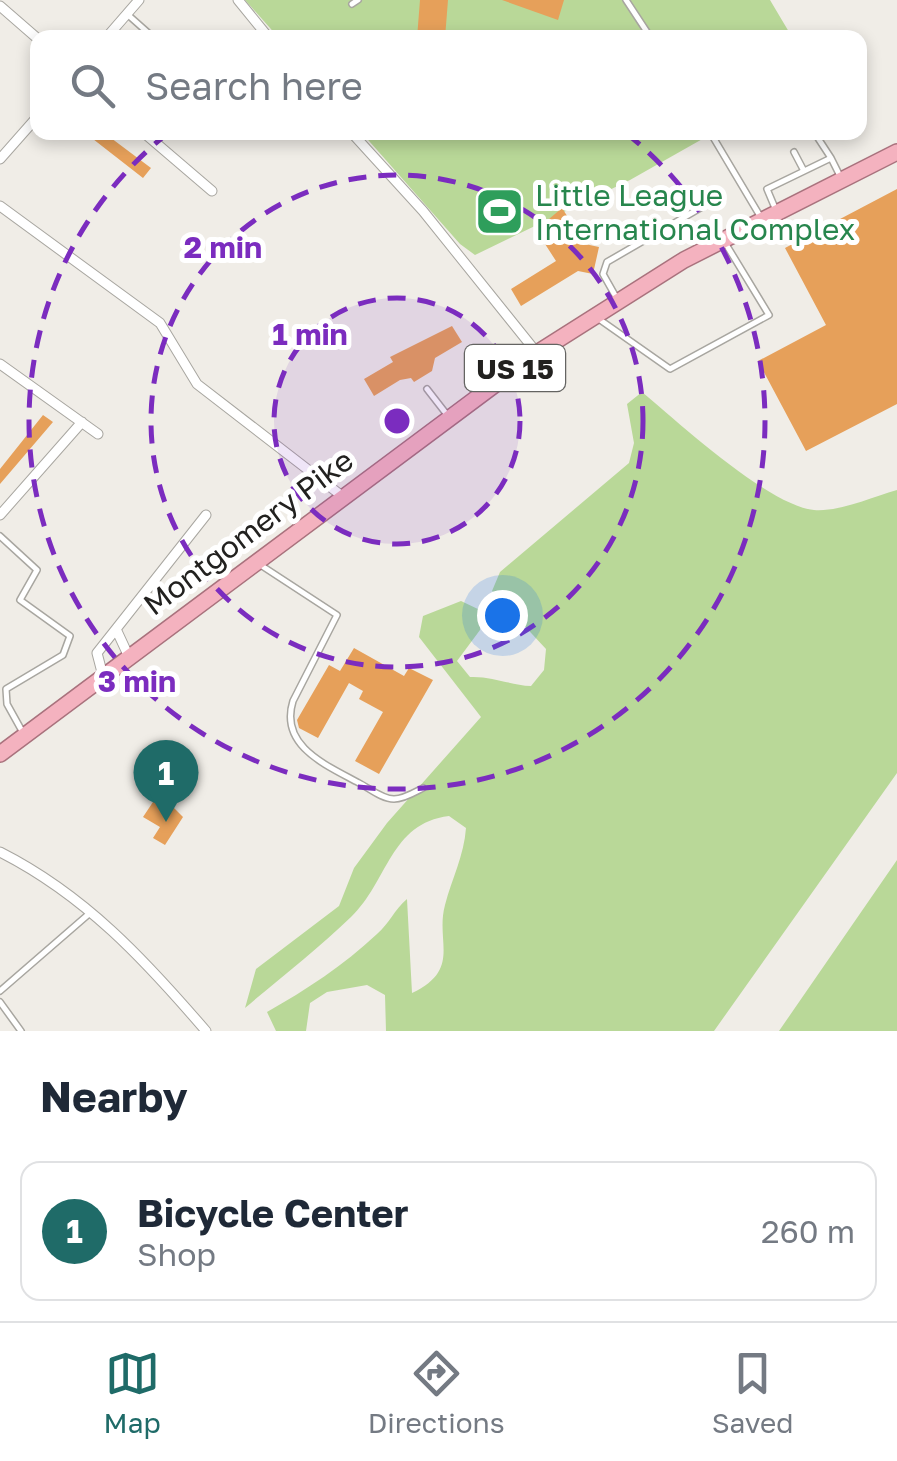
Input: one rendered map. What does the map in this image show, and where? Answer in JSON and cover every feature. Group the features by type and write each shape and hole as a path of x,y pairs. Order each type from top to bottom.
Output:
{"highway":[{"name":"Montgomery Pike","path":"0,754 537,353 723,238 897,152"}],"street":[{"path":"113,30 139,0"},
{"path":"238,0 262,30"},
{"path":"0,6 30,32"},
{"path":"0,159 30,125"},
{"path":"153,140 212,192"},
{"path":"358,140 469,266 537,353"},
{"path":"0,206 160,323 197,384 342,496"},
{"path":"0,364 98,434"},
{"path":"0,515 82,422"},
{"path":"103,676 97,653 206,515"},
{"path":"116,629 129,656"},
{"path":"0,852 49,879 92,911 203,1027"}],"lane":[{"path":"626,0 646,30"},
{"path":"127,14 145,30"},
{"path":"715,140 761,218"},
{"path":"819,140 841,178"},
{"path":"794,152 804,171"},
{"path":"776,210 767,189 830,158"},
{"path":"618,300 603,274 608,262 714,200"},
{"path":"594,316 670,368 769,315 723,238"},
{"path":"427,389 448,416"},
{"path":"0,536 37,570 20,600 70,636 64,655 6,690 7,704 24,736"},
{"path":"255,562 336,615 293,701 288,716 294,737 320,761 383,796 402,797 423,788"},
{"path":"0,991 92,911"},
{"path":"0,1002 21,1031"},
{"path":"190,1031 203,1027"}],"green space":[{"path":"245,0 770,0 788,30 272,30"},
{"name":"Little League International Complex","path":"368,140 701,140 630,180 475,255 460,244"},
{"path":"642,392 749,479 795,505 814,510 834,509 897,490 897,773 714,1031 386,1031 385,995 367,985 327,992 310,1003 306,1031 276,1031 267,1012 351,956 381,930 407,899 412,993 437,974 444,954 445,905 466,828 449,816 414,830 351,917 245,1008 256,969 339,906 354,868 387,823 481,717 419,637 423,616 461,601 480,610 480,630 457,661 470,677 531,686 544,670 546,649 492,591 500,572 629,463 634,443 627,404"},
{"path":"897,860 897,1031 779,1031"}],"building":[{"path":"420,0 448,0 446,30 418,30"},
{"path":"502,0 564,0 558,20"},
{"path":"94,140 114,140 151,168 143,178"},
{"path":"897,189 897,404 806,451 758,361 826,325 785,248"},
{"path":"562,208 585,244 599,247 593,274 578,271 521,306 511,289 556,261 536,230"},
{"path":"452,326 462,342 435,358 432,371 414,382 411,378 400,380 374,396 364,379 393,362 390,357"},
{"path":"43,415 53,422 0,484 0,469"},
{"path":"354,648 404,676 409,668 433,680 379,774 355,761 383,712 359,699 363,691 349,683 318,738 299,728 297,720 329,665 340,671"},
{"path":"159,793 183,817 165,845 153,838 160,827 143,817"}],"place":[{"name":"Little League International Complex","path":"500,212"},
{"name":"Bicycle Center","path":"166,822"}]}
